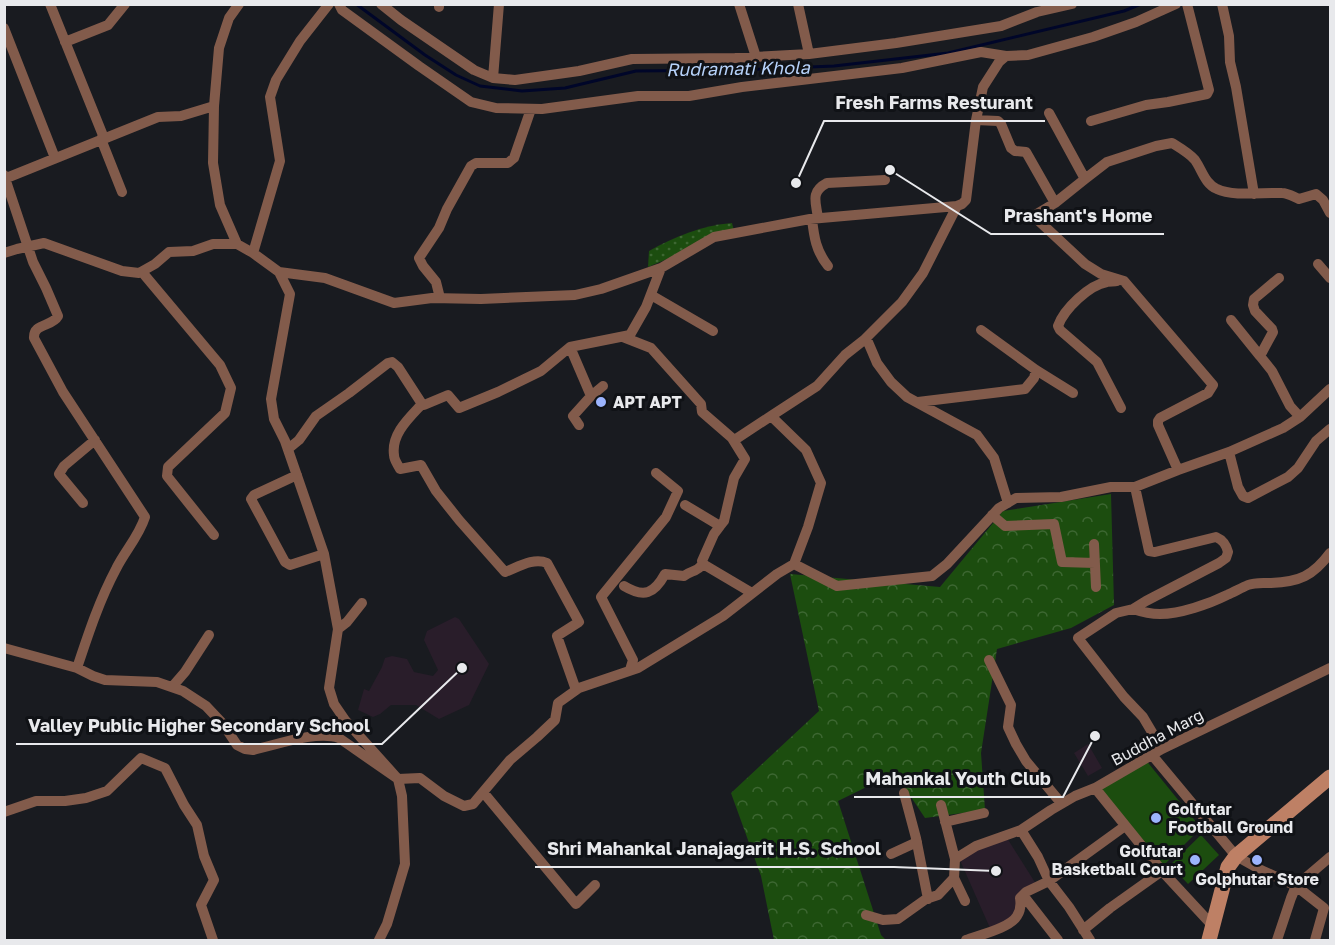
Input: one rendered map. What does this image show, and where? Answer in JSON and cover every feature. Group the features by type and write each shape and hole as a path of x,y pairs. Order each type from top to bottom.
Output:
{"main road":[{"path":"1211,933 1228,867 1236,856 1330,777"}],"street":[{"path":"50,4 122,192"},
{"path":"65,42 108,25 125,4"},
{"path":"237,244 220,205 213,163 214,106 219,48 229,18 239,4"},
{"path":"253,254 280,161 270,97 276,80 300,41 329,4"},
{"path":"339,4 342,10 471,102 496,108 542,110 638,96 689,96 742,87 902,68 981,52 1006,56 1028,55 1093,37 1136,22 1176,4"},
{"path":"381,4 474,70 493,78 515,80 579,71 632,59 809,54 896,43 1001,26 1028,10 1037,12 1071,4"},
{"path":"493,78 500,4"},
{"path":"739,4 756,57"},
{"path":"798,4 809,54"},
{"path":"1091,121 1146,105 1207,94 1209,90 1187,4"},
{"path":"1222,4 1254,194"},
{"path":"4,28 55,158"},
{"path":"4,253 44,243 122,271 139,273 155,264 169,252 193,250 213,244 237,244 279,272 325,278 394,303 440,298 481,300 575,295 601,290 661,267 714,237 815,219 957,206 966,200 976,120 983,87 999,62 1006,56"},
{"path":"77,669 95,616 116,569 141,528 145,517 63,392 34,338 37,328 54,321 57,316 33,262 5,177 158,117 181,116 214,106"},
{"path":"440,298 436,282 419,258 439,228 471,166 476,163 508,163 514,158 531,109"},
{"path":"1049,113 1085,179"},
{"path":"976,120 998,121 1001,124 1011,148 1026,152 1055,203"},
{"path":"1178,470 1158,421 1208,393 1213,385 1124,281 1101,274 1085,264 1035,215 1055,203 1107,162 1172,143 1194,160 1209,184 1215,189 1254,194 1284,193 1299,199 1316,194 1323,200 1330,213"},
{"path":"828,266 815,246 815,194 819,187 827,183 885,180"},
{"path":"732,438 736,439 817,386 845,355 864,340 902,302 923,273 957,206"},
{"path":"1318,264 1330,278"},
{"path":"576,690 557,636 579,622 547,563 540,560 530,562 505,572 436,491 421,465 400,469 393,456 395,443 402,426 422,404 448,395 459,408 541,372 570,347 630,335 646,307 661,267"},
{"path":"142,272 220,365 231,388 225,413 168,467 167,476 214,536"},
{"path":"279,272 290,294 271,399 274,419 288,449 324,554 338,629 329,688 334,704 345,720 398,779 402,796 405,864 387,924 379,940"},
{"path":"1260,356 1273,332 1252,305 1254,299 1279,278"},
{"path":"1121,408 1097,362 1058,326 1059,321 1074,303 1089,290 1106,282 1124,281"},
{"path":"651,295 713,331"},
{"path":"1232,320 1272,371 1290,406 1300,417"},
{"path":"981,330 1036,370 1073,393"},
{"path":"622,337 651,348 700,404 702,412 732,438 744,459 734,478 723,521 714,534 702,561 703,564 698,570 684,576 665,574 655,589 649,592 634,592 624,586"},
{"path":"864,340 868,342 891,382 908,397 977,435 994,458 1008,502"},
{"path":"570,347 591,396"},
{"path":"288,449 300,440 316,416 387,363 392,362 398,366 422,404"},
{"path":"918,402 1025,389 1034,378 1036,370"},
{"path":"579,425 573,416 603,386"},
{"path":"794,564 837,586 932,576 947,564 999,508 1016,498 1061,497 1111,487 1135,487 1229,452 1283,428 1300,417 1330,389"},
{"path":"4,648 77,669 105,680 157,682 183,691 206,706 223,724 237,745 246,749 253,750 315,736 332,735 398,779 420,778 444,796 464,806 473,804 510,760 555,720 558,703 576,690 638,668 723,616 777,574 794,564 821,483 806,450 771,416"},
{"path":"1229,452 1238,487 1243,496 1248,498 1288,477 1298,468 1316,441 1330,429"},
{"path":"83,503 59,474 64,466 95,440"},
{"path":"630,670 633,660 601,597 666,517 678,491 656,472"},
{"path":"297,475 250,499 285,562 290,565 324,554"},
{"path":"1135,487 1149,551 1155,552 1216,537 1226,544 1228,552 1226,558 1132,609 1116,613 1078,638 1124,697 1143,717 1157,752 1236,856 1328,904 1315,940"},
{"path":"685,506 720,526"},
{"path":"992,515 1005,526 1054,524 1062,562 1095,563"},
{"path":"1094,544 1096,587"},
{"path":"1132,609 1162,614 1179,612 1249,585 1301,579 1320,567 1330,553"},
{"path":"703,564 752,593"},
{"path":"338,629 347,622 362,603"},
{"path":"172,687 185,672 209,635"},
{"path":"989,660 1011,705 1008,726 1016,744 1026,761 1062,803"},
{"name":"Buddha Marg","path":"955,859 976,846 1021,830 1062,803 1095,788 1157,752 1328,673"},
{"path":"4,812 36,801 86,798 107,790 141,758 165,768 197,825 204,856 214,880 201,904 213,940"},
{"path":"1095,788 1211,933"},
{"path":"483,792 576,904 595,885"},
{"path":"904,793 917,842 928,899"},
{"path":"941,805 955,859 954,878 965,901"},
{"path":"945,822 984,813"},
{"path":"966,940 1006,925 1017,918 1021,906 1020,898 1026,892 1049,881 1125,826"},
{"path":"1021,830 1038,857 1049,881 1090,940"},
{"path":"891,854 917,842"},
{"path":"1277,940 1296,886 1330,857"},
{"path":"1083,930 1162,872"},
{"path":"866,915 883,920 898,919 938,895 954,878"},
{"path":"1023,895 1058,940"}],"shaded area":[{"path":"455,617 459,619 489,664 469,705 439,719 416,705 391,705 373,717 358,710 364,689 369,691 385,658 392,656 407,659 414,672 433,676 438,670 424,640 427,631"},
{"path":"1088,744 1102,768 1088,776 1074,753"},
{"path":"1007,838 1036,884 1008,921 990,928 959,858"}],"green space":[{"path":"732,223 734,231 648,267 649,251 700,229"},
{"path":"1111,494 1114,605 1071,628 997,649 981,753 985,810 925,818 895,773 838,801 881,935 886,940 774,940 761,876 731,793 819,711 790,574 940,587 1003,511"},
{"name":"Golfutar Football Ground","path":"1145,759 1201,828 1160,869 1095,788"},
{"name":"Golfutar Basketball Court","path":"1201,835 1219,855 1188,884 1170,865"}],"waterway":[{"name":"Rudramati Khola","path":"356,4 456,75 480,86 522,91 565,88 636,71 834,66 948,53 1124,11 1141,4"}],"place":[{"name":"Prashant's Home","path":"890,170"},
{"name":"Fresh Farms Resturant","path":"796,183"},
{"name":"APT APT","path":"601,402"},
{"name":"Valley Public Higher Secondary School","path":"462,668"},
{"name":"Mahankal Youth Club","path":"1095,736"},
{"name":"Golfutar Football Ground","path":"1156,818"},
{"name":"Golfutar Basketball Court","path":"1195,860"},
{"name":"Golphutar Store","path":"1257,860"},
{"name":"Shri Mahankal Janajagarit H.S. School","path":"996,871"}]}
